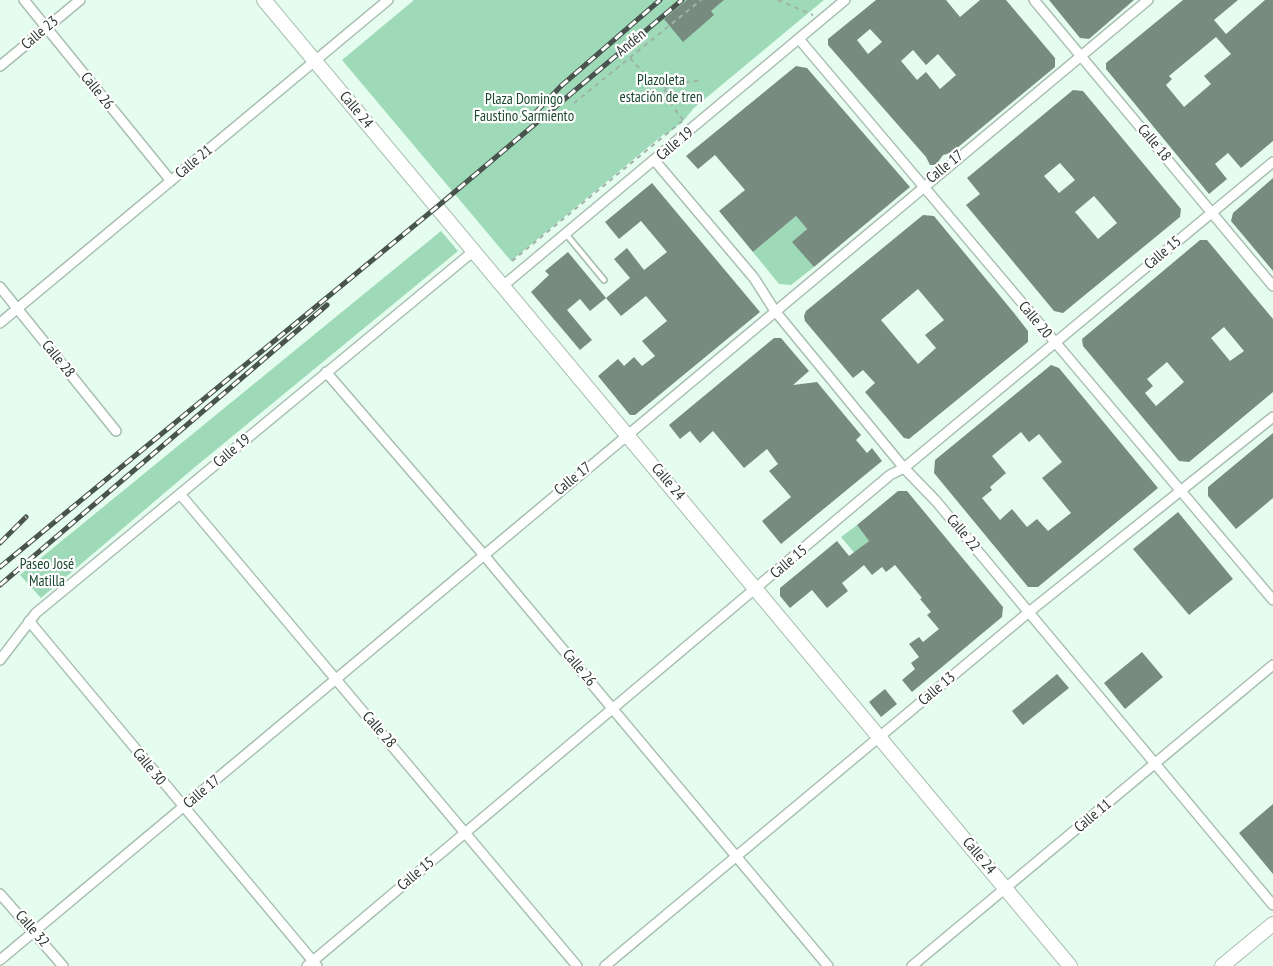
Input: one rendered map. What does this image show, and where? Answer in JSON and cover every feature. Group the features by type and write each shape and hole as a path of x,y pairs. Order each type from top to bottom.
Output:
{"street":[{"name":"Calle 26","path":"24,0 171,181"},
{"name":"Calle 23","path":"0,66 80,0"},
{"name":"Calle 24","path":"264,0 629,434 1070,966"},
{"name":"Calle 21","path":"0,323 387,0"},
{"name":"Calle 19","path":"504,285 799,39 816,17 845,0"},
{"name":"Calle 18","path":"1034,0 1273,286"},
{"name":"Calle 17","path":"0,960 1148,0"},
{"name":"Calle 20","path":"799,39 1273,600"},
{"name":"Calle 22","path":"655,161 754,278 775,311 904,468 936,501 1273,905"},
{"name":"Calle 15","path":"312,964 890,475 904,468 1273,162"},
{"name":"Calle 19","path":"0,660 29,621 475,250"},
{"name":"Calle 28","path":"0,287 116,431"},
{"name":"Calle 26","path":"326,372 483,554 828,966"},
{"name":"Calle 13","path":"605,966 1029,612 1149,514 1181,493 1273,417"},
{"name":"Calle 28","path":"180,494 578,966"},
{"name":"Calle 30","path":"29,621 312,964"},
{"name":"Calle 11","path":"912,966 1273,665"},
{"name":"Calle 32","path":"0,894 63,966"},
{"path":"1222,966 1273,924"}],"lane":[{"path":"566,234 604,280"}],"path":[{"name":"Andén","path":"574,103 701,0"},
{"path":"778,0 816,17"},
{"path":"808,18 816,17"},
{"path":"630,58 652,82"},
{"path":"667,86 702,80"},
{"path":"652,82 662,81 667,86"},
{"path":"651,93 649,88 652,82"},
{"path":"664,95 667,86"},
{"path":"651,93 664,95 691,130"},
{"path":"639,104 651,93"},
{"path":"512,261 693,113"}],"green space":[{"name":"Plaza Domingo Faustino Sarmiento","path":"414,0 824,0 694,108 684,120 511,261 342,60"},
{"path":"796,216 807,229 793,242 814,267 791,285 779,284 753,252"},
{"name":"Paseo José Matilla","path":"441,231 458,251 195,467 41,598 20,575"},
{"path":"857,525 869,541 862,546 857,556 841,537"}],"building":[{"path":"687,0 724,0 711,11 714,15 683,42 664,19"},
{"path":"876,0 946,0 960,17 980,0 1006,0 1055,58 1055,67 951,153 943,155 936,165 930,165 926,157 828,45 828,39","holes":["870,29 882,42 868,54 857,40","913,50 926,65 938,54 956,75 940,89 926,72 917,80 901,61"]},
{"path":"1049,0 1134,0 1089,39 1080,38"},
{"path":"1183,0 1238,0 1214,20 1226,34 1265,0 1273,0 1273,141 1241,168 1228,153 1215,164 1227,179 1209,194 1106,69 1106,63","holes":["1216,37 1231,54 1204,76 1211,84 1184,107 1166,85 1172,79 1169,76"]},
{"path":"796,66 807,68 910,187 814,267 792,242 807,229 796,216 753,252 719,211 745,190 715,155 698,169 686,156"},
{"path":"1073,90 1083,91 1181,209 1180,217 1063,313 1054,311 966,205 980,194 967,178","holes":["1060,163 1075,180 1059,193 1044,176","1094,196 1117,223 1098,239 1075,212"]},
{"path":"1273,178 1273,271 1231,221 1233,213"},
{"path":"652,183 760,312 635,415 630,415 598,376 618,359 624,366 634,357 642,366 655,356 642,341 667,321 646,296 621,316 606,298 630,278 614,259 627,248 644,270 667,252 641,221 619,239 605,222"},
{"path":"923,215 934,216 1028,331 1028,342 909,439 904,438 865,392 875,383 863,370 853,378 805,321 806,311","holes":["918,289 944,320 925,335 936,348 918,364 881,320"]},
{"path":"1200,240 1207,240 1273,319 1273,392 1189,462 1179,461 1083,346 1082,339","holes":["1224,327 1244,351 1230,361 1211,338","1167,362 1184,382 1156,406 1145,393 1153,386 1147,379"]},
{"path":"568,252 606,298 590,311 580,299 567,310 592,340 580,350 531,292 549,275 545,271"},
{"path":"774,338 781,338 809,371 793,385 817,382 861,435 856,440 867,453 872,448 882,461 781,544 762,521 791,497 769,471 778,464 767,449 744,468 713,431 700,443 690,431 680,439 669,425"},
{"path":"1051,365 1059,368 1158,488 1038,587 1028,587 934,473 935,460","holes":["1021,432 1029,442 1039,434 1062,462 1042,478 1071,513 1048,531 1037,519 1027,527 1012,509 1000,520 982,498 992,490 990,487 1006,473 992,456"]},
{"path":"1273,433 1273,498 1236,529 1208,496 1208,487"},
{"path":"898,491 907,491 1003,607 1002,617 912,692 902,680 915,669 911,663 919,657 909,644 919,637 923,642 939,629 927,615 931,612 920,599 922,598 895,565 886,572 882,567 872,575 864,565 842,583 848,591 827,608 812,590 790,608 780,596 780,588 837,541 849,556 869,541 857,525"},
{"path":"1178,512 1233,579 1189,615 1133,549"},
{"path":"1142,652 1163,677 1125,709 1104,683"},
{"path":"1057,674 1069,688 1023,725 1012,711"},
{"path":"885,689 897,704 881,717 869,702"},
{"path":"1273,804 1273,874 1239,833"}],"railway":[{"path":"536,112 561,86 660,0"},
{"path":"0,567 438,206 682,0"},
{"path":"0,585 327,305"},
{"path":"0,543 26,517"}],"park label":[{"name":"Plazoleta estación de tren","path":"661,90"}]}
